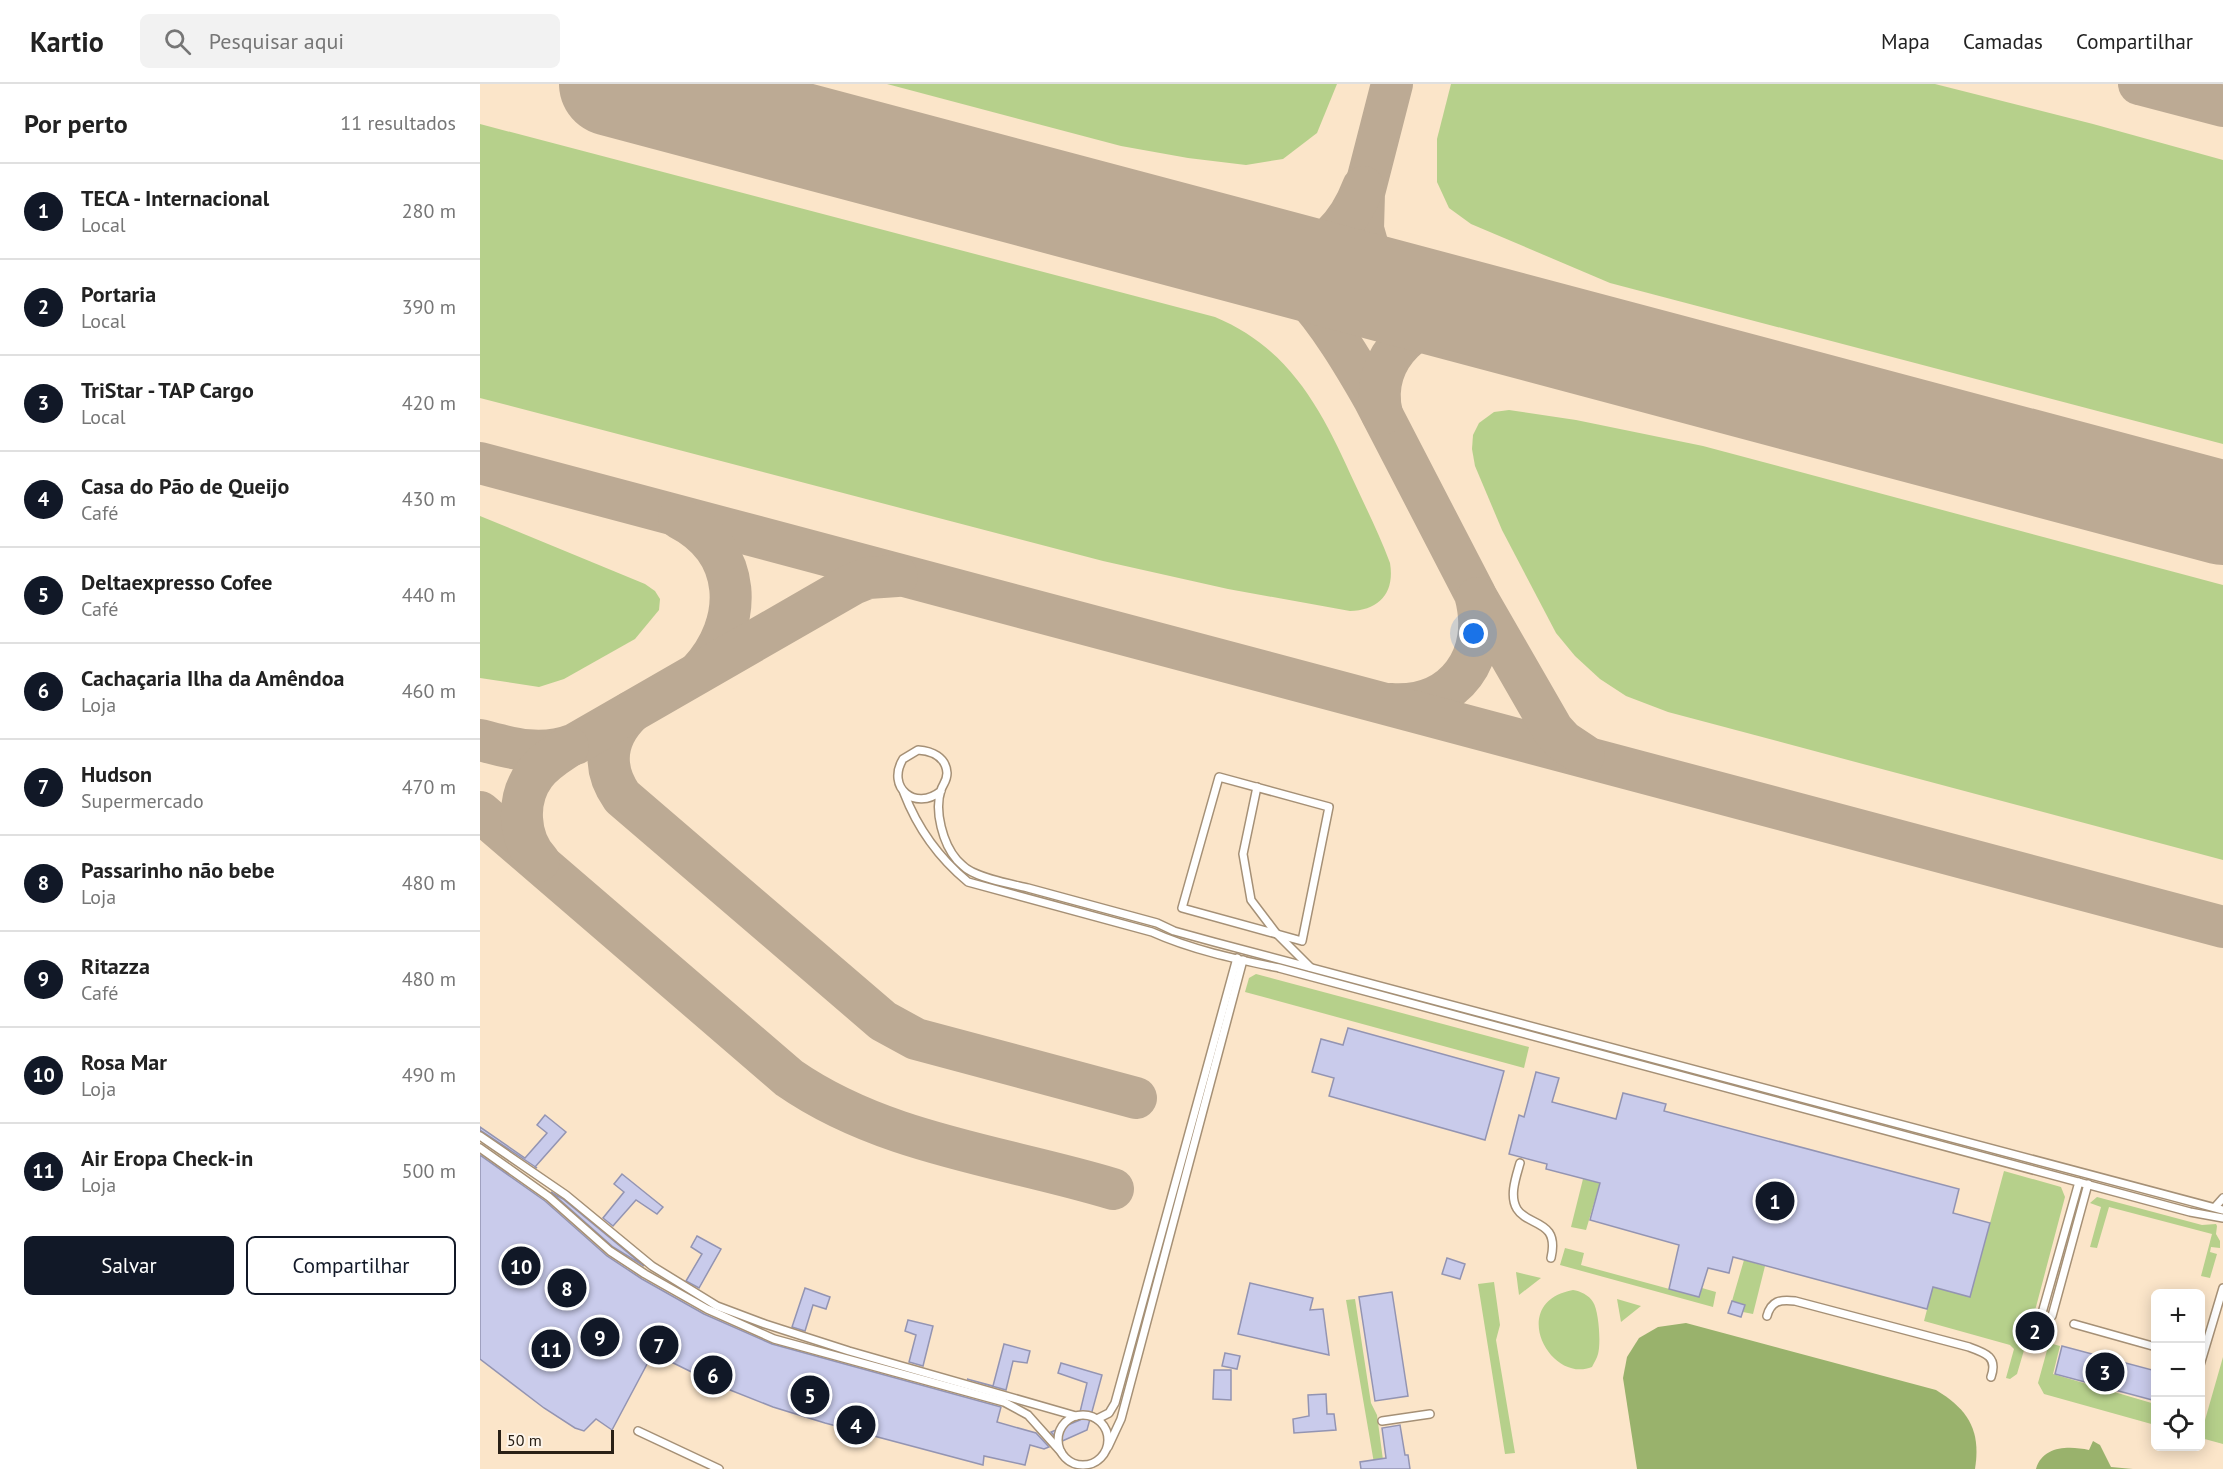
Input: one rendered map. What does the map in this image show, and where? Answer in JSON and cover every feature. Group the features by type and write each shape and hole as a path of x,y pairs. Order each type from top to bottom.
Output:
{"lane":[{"path":"2223,1210 1174,931 1157,923 968,870 950,851 940,815 941,791 947,775 945,766 935,753 918,750 903,759 899,766 898,783 912,813 950,867 968,882 1152,932 1171,940 1240,959 2190,1212 2223,1218"},
{"path":"1219,777 1329,807 1302,940 1276,933 1182,908 1219,777"},
{"path":"1257,787 1243,854 1251,900 1276,933 1310,967"},
{"path":"903,790 915,798 922,799 941,791"},
{"path":"1097,1419 1108,1413 1115,1403 1240,959"},
{"path":"480,1148 549,1197 610,1251 707,1309 774,1339 1004,1402 1028,1415 1072,1463 1087,1465 1100,1459 1121,1419 1240,959"},
{"path":"480,1136 566,1195 652,1266 717,1306 849,1351 1076,1416"},
{"path":"1520,1163 1514,1187 1514,1202 1518,1211 1546,1228 1550,1233 1553,1251 1551,1258"},
{"path":"2042,1313 2079,1182"},
{"path":"2052,1316 2088,1184"},
{"path":"2215,1208 2223,1198"},
{"path":"2205,1348 2223,1288"},
{"path":"1767,1316 1769,1307 1775,1302 1795,1301 1969,1347 1984,1353 1992,1360 1994,1367 1991,1377"},
{"path":"2074,1324 2151,1346"},
{"path":"1382,1421 1430,1414"},
{"path":"1061,1452 1058,1445 1060,1430 1068,1419 1076,1416 1087,1415 1097,1419 1107,1431 1108,1447"},
{"path":"638,1431 719,1469"}],"green space":[{"path":"887,84 1337,84 1317,133 1283,159 1246,165 1121,146"},
{"path":"1451,84 1935,84 2223,160 2223,444 1610,283 1471,224 1449,208 1437,182 1437,139"},
{"path":"480,124 1215,317 1242,330 1285,365 1317,408 1343,458 1390,563 1391,574 1387,591 1377,603 1360,610 1350,611 1228,589 1103,561 480,398"},
{"path":"1509,410 1576,420 1703,446 2223,585 2223,860 1668,712 1626,696 1600,679 1575,656 1556,633 1502,530 1475,466 1472,449 1473,435 1479,423 1494,412"},
{"path":"480,516 645,584 655,591 660,599 659,610 635,639 564,679 539,687 480,678"},
{"path":"1256,974 1529,1047 1524,1068 1245,992 1249,978"},
{"path":"2004,1171 2061,1187 2065,1197 2032,1322 2021,1320 2017,1337 2027,1340 2017,1374 2010,1379 2006,1378 2014,1349 2010,1345 1924,1321 1933,1287 1970,1297"},
{"path":"1583,1179 1600,1183 1586,1230 1571,1227"},
{"path":"2097,1197 2202,1225 2216,1224 2220,1248 2211,1247 2210,1252 2217,1254 2210,1278 2201,1276 2212,1234 2109,1207 2097,1248 2090,1247 2101,1207 2090,1203"},
{"path":"1565,1248 1584,1253 1581,1265 1699,1297 1702,1288 1716,1292 1713,1307 1560,1265"},
{"path":"1744,1260 1765,1266 1753,1314 1743,1312 1745,1305 1732,1301"},
{"path":"1516,1272 1541,1278 1519,1295"},
{"path":"1494,1282 1500,1325 1496,1340 1515,1453 1505,1454 1478,1284"},
{"path":"1573,1290 1589,1297 1597,1313 1599,1349 1592,1367 1576,1369 1562,1364 1550,1353 1542,1339 1539,1324 1542,1309 1553,1297"},
{"path":"1355,1299 1371,1403 1377,1415 1383,1460 1375,1469 1346,1300"},
{"path":"1617,1299 1641,1306 1621,1322"},
{"path":"1686,1323 1936,1390 1957,1405 1970,1423 1976,1443 1975,1469 1637,1469 1623,1378 1627,1357 1639,1338 1658,1327"},
{"path":"2049,1343 2060,1346 2053,1374 2151,1403 2151,1424 2044,1394 2038,1383"},
{"path":"2223,1357 2223,1444 2205,1439 2205,1420"},
{"path":"2093,1441 2100,1445 2111,1467 2133,1469 2036,1469 2045,1455 2051,1451 2066,1448 2089,1450"}],"building":[{"path":"1348,1028 1504,1071 1485,1140 1329,1096 1334,1078 1312,1072 1321,1039 1343,1045"},
{"path":"1536,1072 1559,1078 1552,1102 1616,1119 1623,1093 1666,1104 1664,1111 1959,1189 1953,1213 1990,1223 1970,1297 1933,1287 1927,1309 1733,1257 1729,1273 1708,1268 1699,1297 1669,1289 1679,1245 1590,1220 1600,1183 1546,1169 1547,1164 1509,1154 1519,1115 1524,1117"},
{"path":"545,1115 566,1132 535,1167 480,1130 480,1127 525,1158 547,1133 537,1125"},
{"path":"480,1155 545,1201 607,1256 704,1314 772,1344 1001,1407 997,1422 1036,1433 1049,1447 1044,1449 1030,1445 1025,1465 984,1456 983,1465 773,1407 720,1386 653,1353 612,1430 596,1419 584,1431 575,1428 544,1408 480,1359"},
{"path":"622,1174 663,1207 657,1214 636,1200 613,1226 603,1218 624,1192 614,1184"},
{"path":"551,1192 563,1199 644,1266 613,1247"},
{"path":"697,1236 721,1249 699,1288 686,1281 702,1254 691,1247"},
{"path":"1447,1258 1465,1264 1460,1279 1442,1274"},
{"path":"1250,1283 1313,1298 1310,1310 1323,1309 1329,1355 1238,1334"},
{"path":"805,1288 830,1297 826,1309 813,1305 805,1331 792,1327"},
{"path":"1392,1292 1408,1396 1375,1401 1359,1297"},
{"path":"1732,1301 1745,1305 1741,1317 1728,1313"},
{"path":"908,1320 933,1326 923,1366 909,1362 916,1335 905,1331"},
{"path":"2021,1320 2052,1328 2046,1345 2017,1338"},
{"path":"1004,1344 1030,1351 1027,1363 1013,1361 1006,1390 967,1379 993,1386"},
{"path":"2062,1346 2151,1370 2151,1400 2055,1374"},
{"path":"1225,1353 1240,1356 1237,1369 1222,1366"},
{"path":"1061,1363 1102,1375 1087,1430 1060,1442 1051,1432 1080,1420 1087,1383 1058,1373"},
{"path":"1214,1370 1231,1370 1231,1400 1213,1399"},
{"path":"1326,1394 1327,1414 1334,1414 1336,1430 1294,1433 1293,1419 1309,1416 1308,1395"},
{"path":"1400,1425 1410,1469 1361,1469 1360,1462 1386,1458 1382,1428"}],"taxiway":[{"path":"1392,84 1364,193 1363,229 1370,254 1392,281 1415,297 1490,318"},
{"path":"2139,84 2223,106"},
{"path":"1251,255 1276,258 1294,256 1321,245 1332,236 1350,214 1363,187"},
{"path":"1251,255 1277,271 1295,286 1321,315 1340,343 1374,399 1475,594 1479,616 1478,637 1473,657 1464,673 1451,687 1434,697 1414,703 1391,704"},
{"path":"1382,414 1380,393 1383,374 1391,357 1403,342 1418,330 1436,321 1455,316 1475,316"},
{"path":"480,463 2223,927"},
{"path":"679,518 700,532 716,549 726,568 730,589 730,610 724,631 714,652 699,672"},
{"path":"480,740 516,749 539,751 575,744 853,584 868,578 897,576"},
{"path":"1477,598 1553,730 1563,741 1584,755"},
{"path":"631,712 616,732 609,753 611,775 622,797 883,1021 916,1039 1136,1098"},
{"path":"539,861 532,852 523,830 522,806 535,774 550,759 568,747"},
{"path":"480,812 789,1078 864,1119 946,1146 1113,1189"}],"runway":[{"path":"611,84 2223,513"}],"place":[{"name":"TECA - Internacional","path":"1775,1201"},
{"name":"Rosa Mar","path":"521,1266"},
{"name":"Passarinho não bebe","path":"567,1288"},
{"name":"Portaria","path":"2035,1331"},
{"name":"Ritazza","path":"600,1337"},
{"name":"Hudson","path":"659,1345"},
{"name":"Air Eropa Check-in","path":"551,1349"},
{"name":"TriStar - TAP Cargo","path":"2105,1372"},
{"name":"Cachaçaria Ilha da Amêndoa","path":"713,1375"},
{"name":"Deltaexpresso Cofee","path":"810,1395"},
{"name":"Casa do Pão de Queijo","path":"856,1425"}]}
